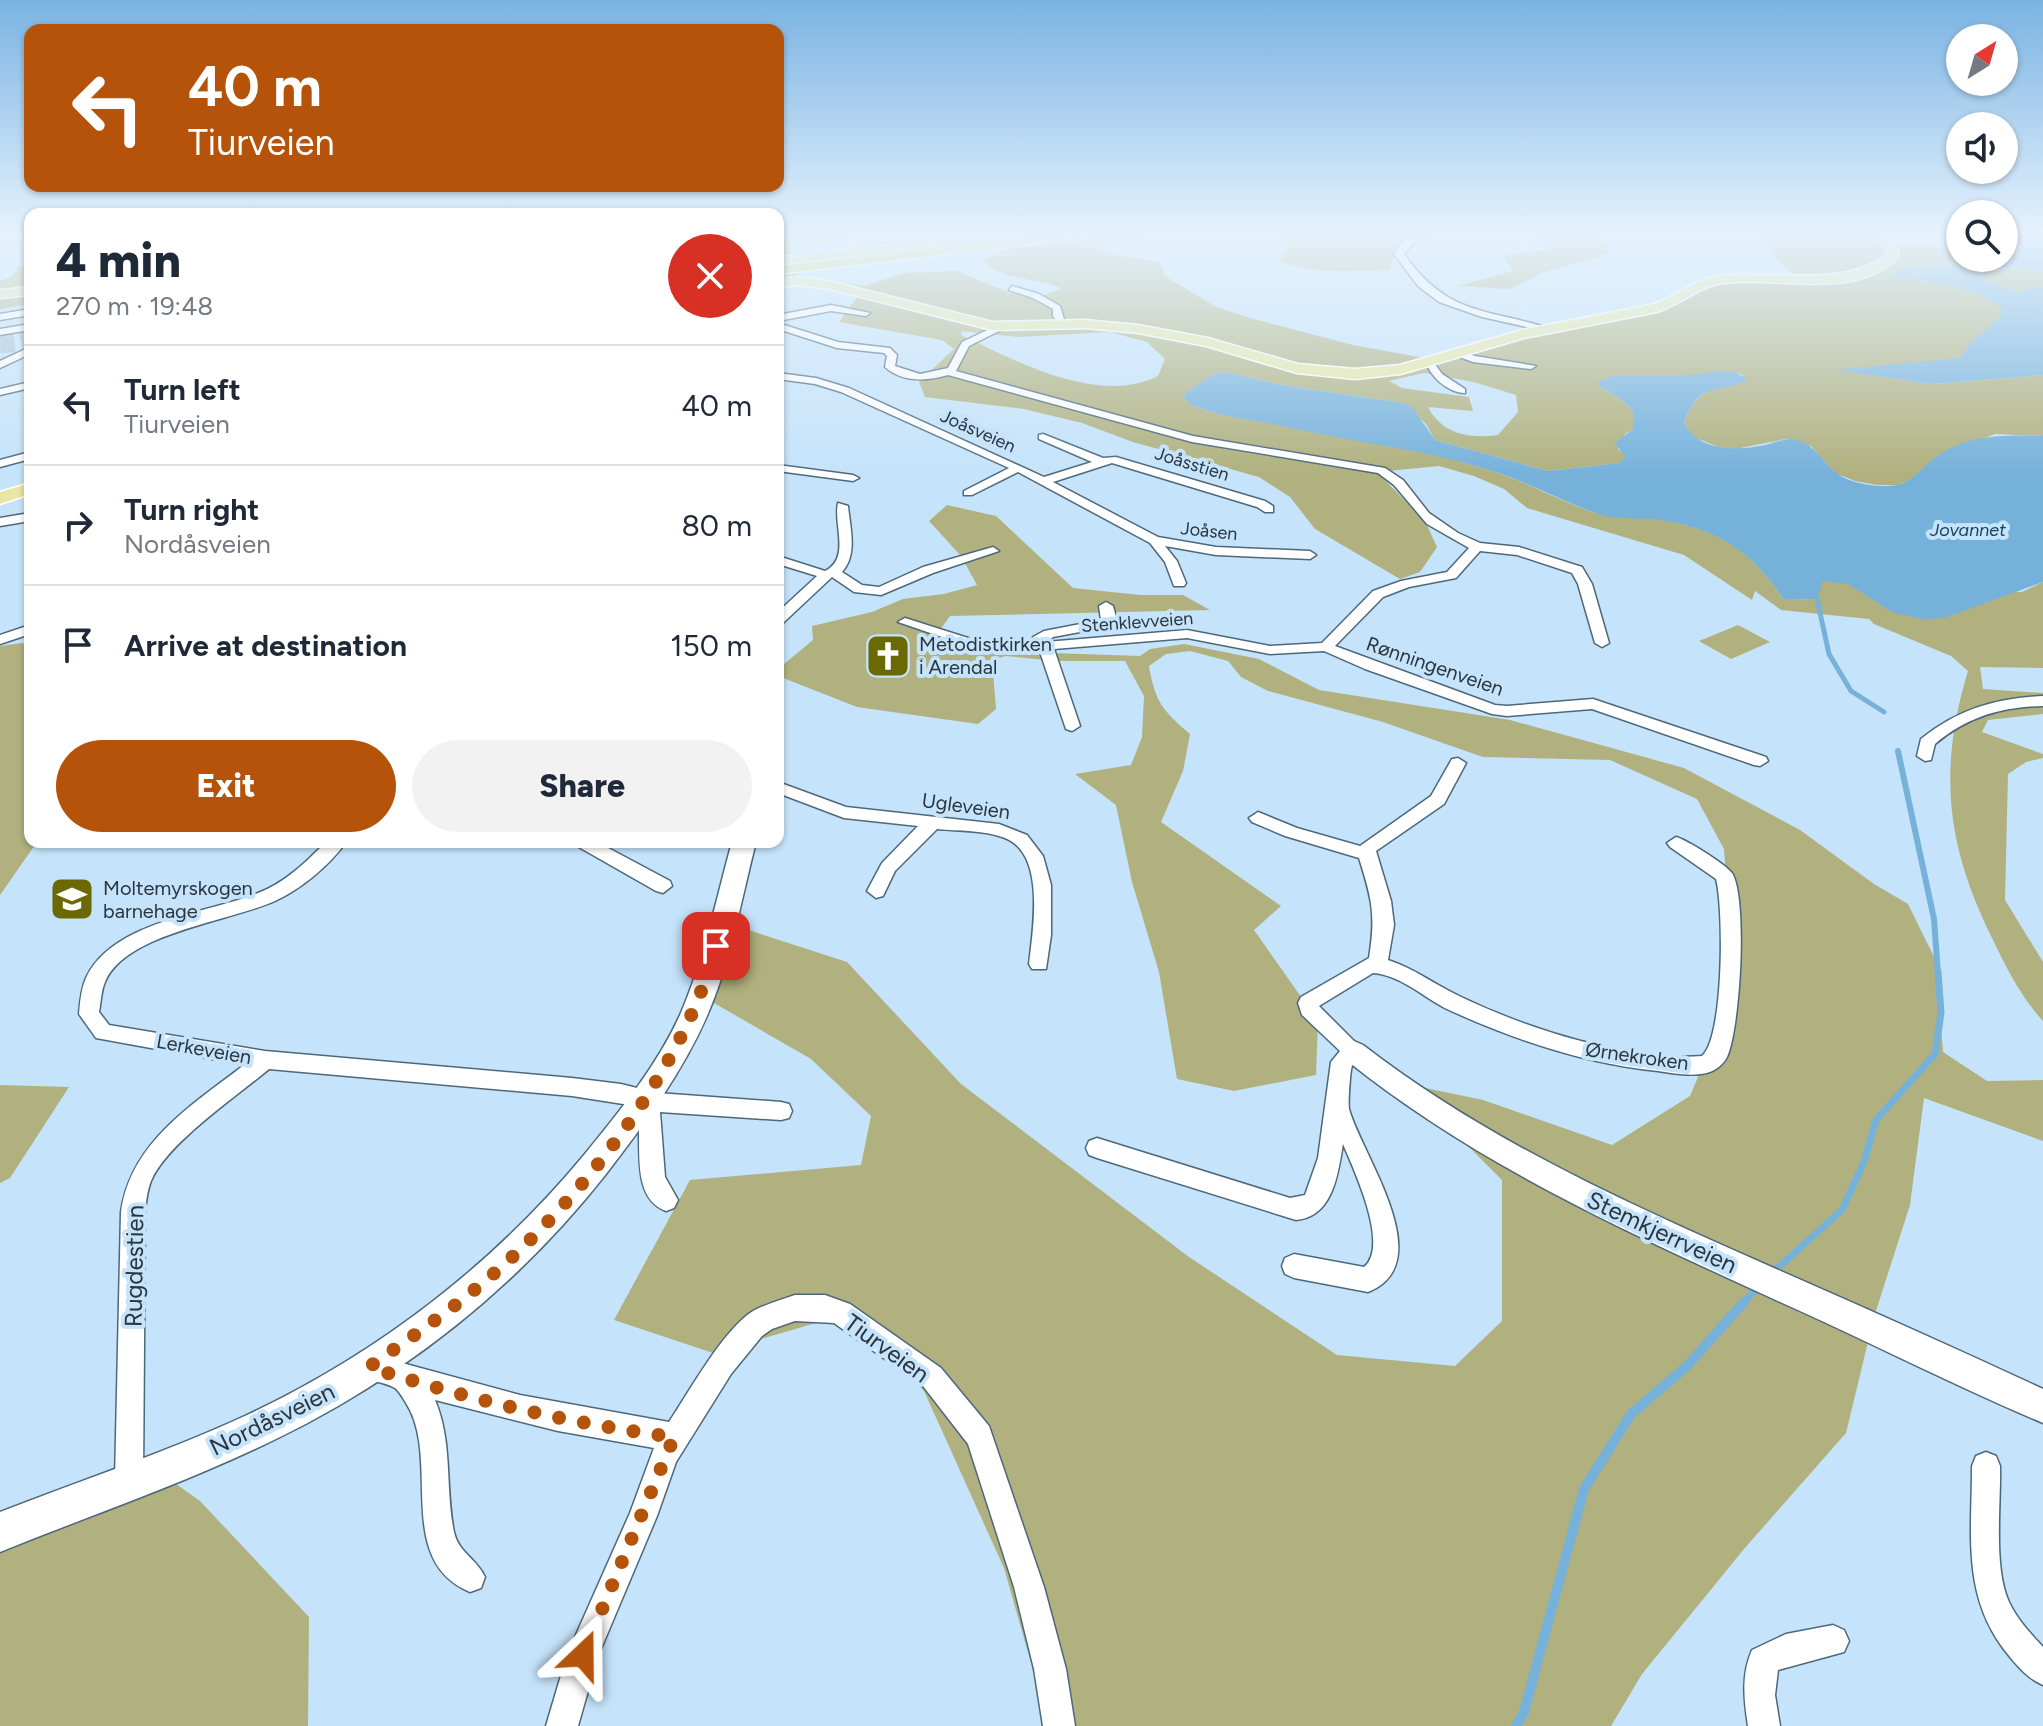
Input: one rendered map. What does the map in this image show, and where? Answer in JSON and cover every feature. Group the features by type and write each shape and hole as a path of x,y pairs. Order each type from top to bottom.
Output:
{"main road":[{"path":"945,314 1000,327 1108,325 1182,337 1282,365 1326,372 1383,372 1545,330 1625,314"},
{"path":"0,498 24,490"},
{"name":"Nordåsveien","path":"0,1532 203,1453 343,1384 473,1292 530,1241 573,1194 645,1099 693,1016 709,972 742,848"}],"street":[{"path":"0,317 21,314"},
{"path":"1057,314 1063,324"},
{"path":"1488,314 1545,330"},
{"path":"948,372 955,366 965,344 1000,327"},
{"path":"1,332 24,328"},
{"path":"784,328 837,345 887,350 892,355 890,367 903,374 930,376 948,372 1027,391 1166,434 1381,470 1398,480 1430,521 1477,547 1519,551 1577,570 1585,584 1602,643"},
{"path":"0,365 24,353"},
{"path":"1457,353 1473,359 1531,366"},
{"path":"1429,362 1438,376 1461,391"},
{"name":"Joåsveien","path":"784,377 816,381 845,390 1018,468 1154,540"},
{"path":"0,392 24,386"},
{"name":"Joåsstien","path":"1043,437 1102,462"},
{"path":"0,464 24,457"},
{"name":"Joåsstien","path":"1044,481 1102,462 1120,461 1269,509"},
{"path":"968,493 1018,468"},
{"path":"784,469 853,478"},
{"path":"784,614 841,566 846,547 842,506"},
{"path":"0,522 24,519"},
{"name":"Joåsen","path":"1154,540 1216,551 1310,555"},
{"name":"Joåsen","path":"1154,540 1171,561 1179,583"},
{"name":"Rønningenveien","path":"1477,547 1451,575 1406,584 1378,594 1326,647 1370,666 1492,709 1507,711 1593,704 1760,761"},
{"path":"784,562 830,574 859,589 881,591 928,570 993,551"},
{"path":"1072,726 1038,640 1049,634 1107,623 1106,606"},
{"name":"Stenklevveien","path":"905,622 986,648 1043,648 1187,634 1270,650 1326,647"},
{"path":"0,640 24,631"},
{"path":"1925,756 1927,742 1954,720 2002,703 2043,701"},
{"path":"1097,1148 1290,1209 1303,1210 1315,1202 1324,1182 1342,1062 1354,1052 1309,1009 1308,1003 1349,975 1378,964 1384,925 1382,901 1367,854 1374,842 1438,800 1458,763"},
{"name":"Ugleveien","path":"784,789 844,812 999,830 1027,843 1033,853 1042,893 1039,964"},
{"path":"1258,818 1291,832 1367,854"},
{"path":"876,891 888,867 932,823"},
{"name":"Ørnekroken","path":"1378,964 1501,1023 1595,1054 1703,1066 1712,1062 1720,1051 1724,1026 1731,949 1729,898 1724,876 1717,868 1676,843"},
{"name":"Lerkeveien","path":"330,848 290,884 265,898 168,928 112,959 94,983 89,1014 103,1032 265,1060 572,1087 645,1099 781,1111"},
{"path":"594,848 663,886"},
{"name":"Stemkjerrveien","path":"1354,1052 1402,1089 1521,1165 1666,1235 2043,1406"},
{"name":"Rugdestien","path":"129,1480 133,1212 136,1188 160,1150 265,1060"},
{"path":"645,1099 652,1120 649,1163 657,1191 666,1200"},
{"path":"1294,1266 1368,1280 1377,1277 1385,1266 1386,1237 1375,1191 1337,1107"},
{"name":"Tiurveien","path":"562,1726 583,1655 674,1437 722,1365 753,1327 764,1319 795,1308 825,1308 841,1313 932,1377 979,1436 1029,1587 1050,1669 1059,1726"},
{"path":"369,1367 441,1390 674,1437"},
{"path":"405,1378 426,1410 432,1439 439,1533 450,1560 470,1577"},
{"path":"1986,1466 1992,1599 2015,1638 2043,1669"},
{"path":"1764,1726 1759,1695 1763,1661 1786,1650 1833,1641"}],"green space":[{"path":"845,314 1236,314 1353,345 1430,359 1635,314 2000,314 1970,343 1960,359 1839,370 1932,384 2043,375 2043,436 1995,434 1934,459 1912,479 1898,485 1855,481 1835,473 1811,446 1786,439 1735,449 1718,447 1691,436 1684,422 1694,403 1712,390 1741,383 1743,375 1735,372 1599,386 1621,399 1633,411 1633,429 1625,434 1618,449 1626,456 1620,463 1548,471 1435,440 1426,424 1404,403 1287,386 1225,372 1214,374 1185,393 1193,406 1222,415 1423,452 1503,475 1595,513 1662,520 1701,530 1733,545 1759,568 1784,600 1816,599 1822,581 2022,592 2043,582 2043,668 1980,667 1983,689 2043,693 2043,714 1988,720 1982,732 2043,754 2043,758 2026,762 2008,774 2005,900 2043,962 2043,1021 2020,991 1992,938 1965,871 1956,839 1950,774 1953,741 1968,671 1951,656 1874,624 1869,619 1781,610 1755,591 1752,600 1684,555 1527,508 1504,489 1439,466 1377,472 1425,521 1437,547 1420,572 1400,579 1315,529 1290,497 1259,477 1133,442 1082,423 1024,409 925,397 919,382 954,349 942,340 839,322","holes":["962,331 1018,337 1110,332 1147,342 1165,359 1158,376 1135,384 1110,386 1084,383 1032,367 961,335","1424,373 1474,382 1516,395 1518,412 1498,435 1467,435 1449,429 1428,407 1473,411 1469,397 1402,388 1389,381"]},
{"path":"947,505 996,516 1073,588 1140,595 1183,595 1210,610 950,616 937,634 967,650 1140,656 1150,649 1184,644 1259,659 1319,690 1510,720 1684,768 1800,830 1874,884 1908,904 1936,961 1943,1052 1987,1081 2043,1080 2043,1141 1924,1098 1910,1205 1874,1317 1846,1433 1744,1549 1642,1674 1611,1726 1049,1726 1004,1568 924,1391 850,1313 713,1353 614,1320 690,1180 861,1165 871,1116 811,1059 714,1003 718,938 739,927 847,962 961,1084 1189,1257 1337,1355 1455,1366 1502,1321 1502,1180 1411,1085 1483,1100 1612,1145 1690,1096 1727,1008 1730,925 1724,849 1697,799 1610,760 1483,757 1383,722 1268,691 1241,677 1228,661 1190,651 1166,654 1149,666 1154,689 1167,712 1190,734 1183,771 1161,822 1281,906 1254,930 1318,1021 1316,1075 1234,1091 1177,1079 1159,972 1132,882 1116,805 1075,774 1131,765 1142,737 1144,696 1125,661 1056,661 1006,656 992,660 996,709 978,724 857,707 784,678 784,664 813,640 812,626 872,612 903,599 944,594 977,585 961,556 929,521"},
{"path":"1738,625 1770,642 1731,659 1699,641"},
{"path":"24,644 24,848 33,848 0,895 0,646"},
{"path":"0,1085 69,1087 10,1178 0,1183"},
{"path":"138,1457 200,1501 309,1617 308,1726 0,1726 0,1548"}],"water":[{"path":"2000,314 2043,314 2043,375 1932,384 1835,370 1960,358 1970,343"},
{"name":"Jovannet","path":"1225,372 1287,386 1404,403 1413,408 1435,440 1548,471 1620,463 1625,457 1615,443 1633,429 1633,411 1621,399 1599,386 1598,382 1612,376 1678,376 1735,372 1748,379 1710,391 1697,399 1684,422 1698,439 1730,448 1795,440 1812,448 1839,475 1863,484 1897,485 1912,478 1945,451 1971,441 1999,436 2043,436 2043,582 1944,618 1921,619 1892,612 1848,584 1823,581 1817,599 1784,600 1746,556 1732,545 1700,530 1661,520 1604,516 1472,465 1222,415 1193,406 1184,398 1185,393 1214,374"}],"waterway":[{"path":"1817,599 1829,654 1851,691 1884,712"},
{"path":"1898,751 1934,919 1938,974"},
{"path":"1772,1273 1842,1210 1864,1162 1876,1120 1935,1054 1941,1013 1938,972"},
{"path":"1742,1304 1759,1286"},
{"path":"1516,1726 1524,1712 1584,1489 1631,1414 1687,1366 1744,1302"}],"tunnel":[{"path":"0,335 24,333"},
{"path":"0,346 24,344"}],"place":[{"name":"Metodistkirken i Arendal","path":"888,656"},
{"name":"Moltemyrskogen barnehage","path":"72,899"}],"route":[{"path":"583,1655 674,1437 634,1432 441,1390 369,1367 473,1292 530,1241 573,1194 669,1062 693,1016 716,946"}]}
